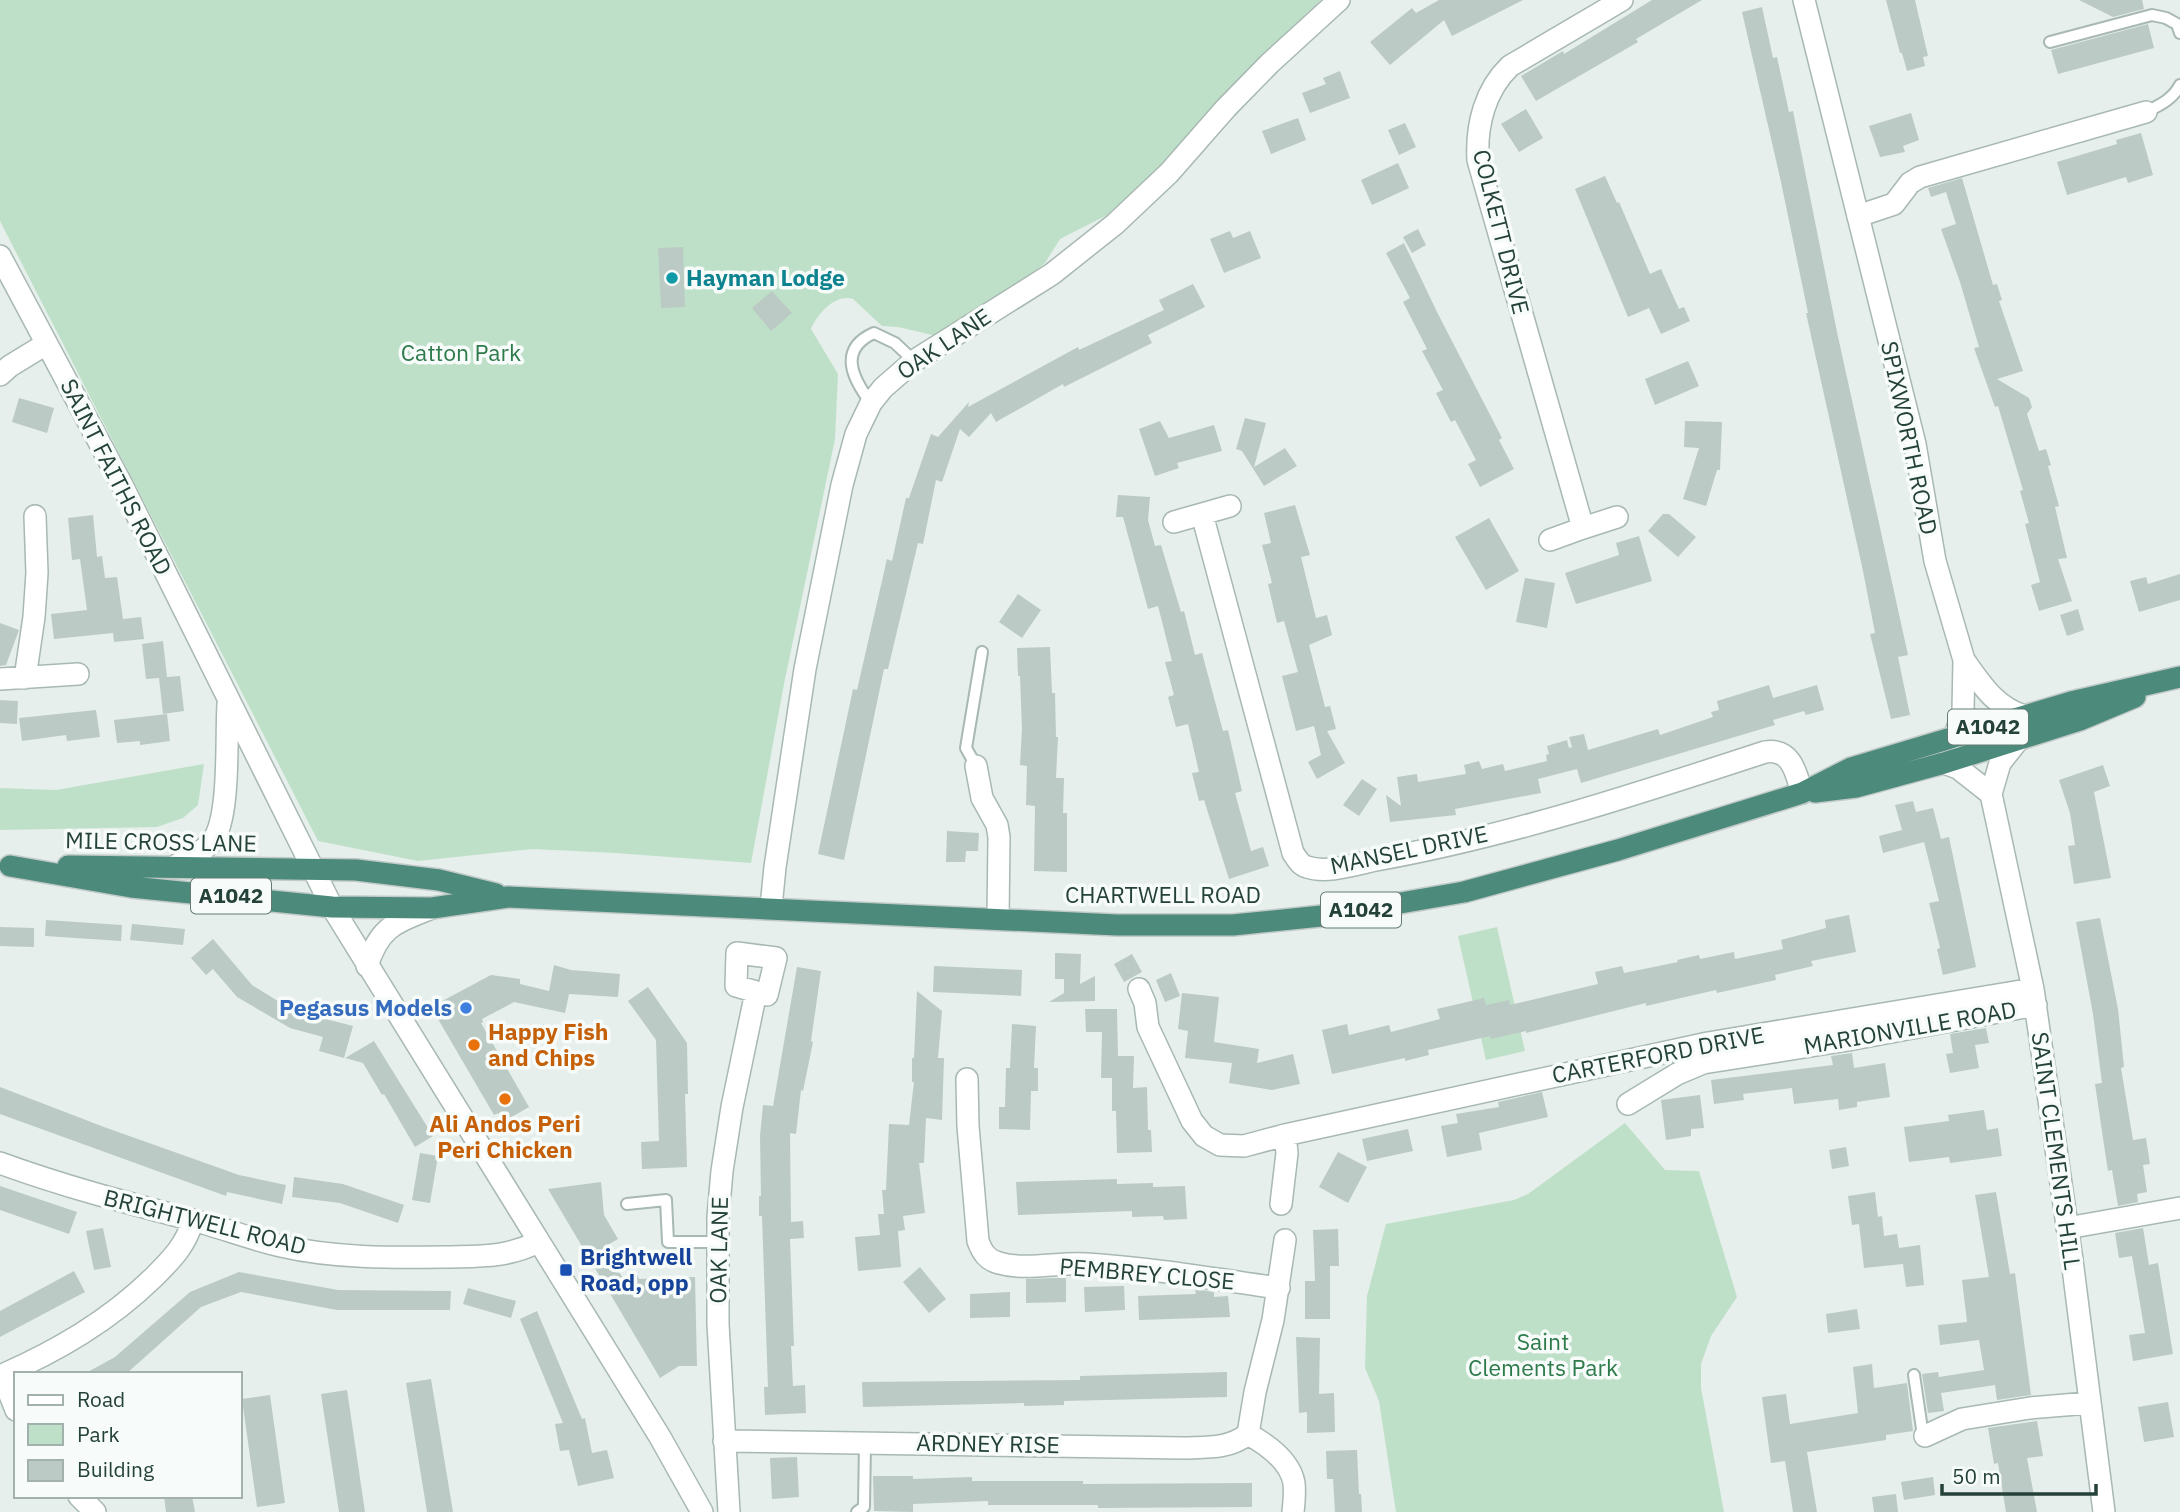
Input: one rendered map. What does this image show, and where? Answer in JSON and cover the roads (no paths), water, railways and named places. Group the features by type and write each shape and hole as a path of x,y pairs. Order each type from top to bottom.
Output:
{"highway":[{"name":"CHARTWELL ROAD","path":"1802,793 1856,787 1944,762 2080,720 2180,678"},
{"name":"CHARTWELL ROAD","path":"332,907 432,908 508,897 1117,925 1233,925 1331,915 1464,892 1618,850 1802,793 1851,768 2071,702 2180,678"},
{"name":"MILE CROSS LANE","path":"5,866 175,866 313,870"},
{"name":"MILE CROSS LANE","path":"5,866 131,887 332,907"},
{"name":"CHARTWELL ROAD","path":"313,870 356,870 439,880 508,897"}],"street":[{"name":"OAK LANE","path":"771,907 805,669 842,485 856,434 871,403 883,388 914,360 1052,274 1115,224 1169,173 1269,64 1339,0"},
{"name":"COLKETT DRIVE","path":"1583,528 1478,160 1478,128 1484,107 1500,76 1510,66 1622,0"},
{"name":"SPIXWORTH ROAD","path":"1804,0 1915,444 1935,561 1964,660 1964,711 1954,738"},
{"path":"1857,216 1894,204 1910,183 1920,177 2146,112"},
{"name":"SAINT FAITHS ROAD","path":"0,256 122,485 332,907 660,1437 702,1512"},
{"path":"0,375 46,344"},
{"path":"1174,522 1230,506"},
{"name":"MANSEL DRIVE","path":"1202,514 1293,853 1305,867 1327,868 1409,854 1565,816 1765,751 1782,753 1788,758 1802,793"},
{"path":"25,678 37,573 35,516"},
{"path":"1550,540 1617,517"},
{"name":"SPIXWORTH ROAD","path":"1964,660 1998,703 2025,716"},
{"path":"0,679 78,674"},
{"name":"SAINT FAITHS ROAD","path":"175,866 201,852 215,837 224,797 228,701"},
{"path":"1944,762 1958,768 1991,794 2000,763 2019,739"},
{"path":"976,766 982,798 997,825 999,837 998,919"},
{"name":"SAINT CLEMENTS HILL","path":"1991,794 2035,997 2104,1512"},
{"path":"368,966 377,941 385,932 396,923 432,908"},
{"name":"CARTERFORD DRIVE","path":"1139,989 1145,1003 1148,1027 1192,1121 1203,1136 1220,1145 1244,1146 1708,1042 2035,997"},
{"name":"OAK LANE","path":"729,1512 718,1324 718,1242 722,1171 732,1107 756,992"},
{"name":"MARIONVILLE ROAD","path":"1629,1104 1677,1074 1703,1063 1848,1040 2035,997"},
{"name":"PEMBREY CLOSE","path":"967,1079 968,1126 978,1241 982,1252 991,1261 1013,1265 1083,1264 1147,1270 1279,1288"},
{"path":"1280,1204 1287,1153 1285,1135"},
{"name":"BRIGHTWELL ROAD","path":"0,1163 66,1187 281,1246 382,1257 489,1256 519,1252 538,1242"},
{"path":"2067,1227 2180,1208"},
{"path":"14,1405 1,1375 96,1326 130,1300 177,1253 188,1238 193,1220"},
{"path":"1285,1240 1273,1320 1255,1392 1248,1434 1265,1444 1283,1460 1294,1481 1293,1512"},
{"path":"1924,1433 1962,1419 2030,1408 2089,1403"},
{"name":"ARDNEY RISE","path":"724,1441 1184,1448 1220,1447 1237,1442 1248,1434"},
{"path":"81,1498 95,1512"}],"lane":[{"path":"2050,42 2152,15 2177,24 2180,33"},
{"path":"2146,112 2164,103 2176,93 2180,85"},
{"path":"871,403 858,386 854,374 852,353 859,340 874,333 895,343 914,360"},
{"path":"976,766 965,748 982,652"},
{"path":"626,1204 666,1200 668,1242 718,1242"},
{"path":"1914,1376 1924,1433"},
{"path":"858,1512 864,1507 865,1442"}],"place":[{"name":"Hayman Lodge","path":"672,278"},
{"name":"Pegasus Models","path":"466,1008"},
{"name":"Happy Fish and Chips","path":"474,1045"},
{"name":"Ali Andos Peri Peri Chicken","path":"505,1099"},
{"name":"Brightwell Road, opp","path":"566,1270"}],"park label":[{"name":"Catton Park","path":"461,353"},
{"name":"Saint Clements Park","path":"1543,1355"}]}
